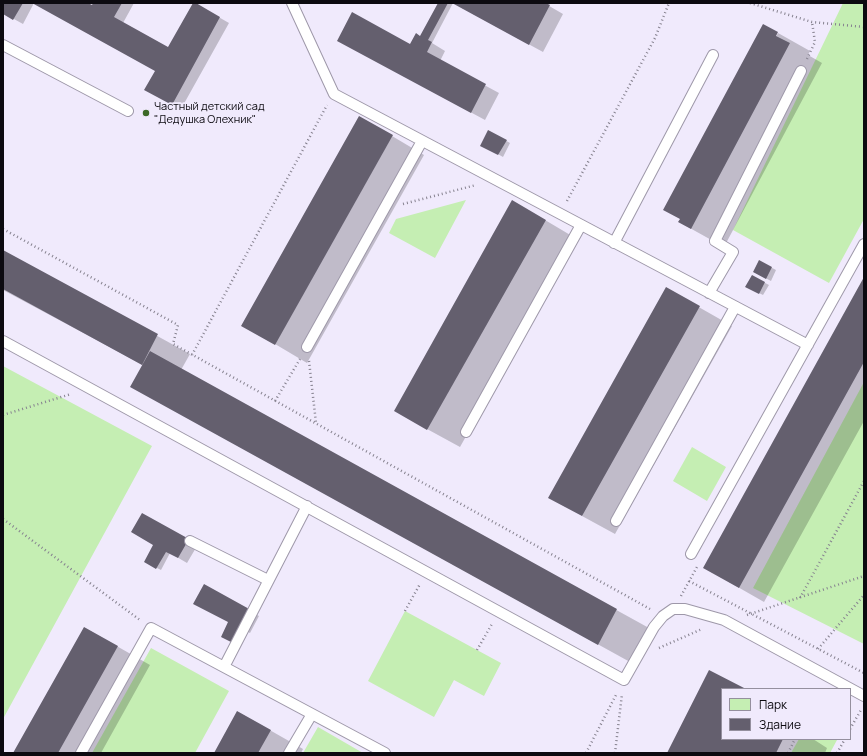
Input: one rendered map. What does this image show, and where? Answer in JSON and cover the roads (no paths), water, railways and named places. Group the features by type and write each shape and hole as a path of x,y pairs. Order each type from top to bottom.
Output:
{"lane":[{"path":"292,3 334,94 808,345"},
{"path":"3,45 128,111"},
{"path":"614,243 712,55"},
{"path":"709,293 733,252 715,241 802,71"},
{"path":"307,347 422,141"},
{"path":"466,432 581,225"},
{"path":"691,554 864,244"},
{"path":"616,521 735,307"},
{"path":"3,341 624,680 654,627 663,616 674,609 685,609 724,620 849,688"},
{"path":"224,667 307,506"},
{"path":"190,541 268,580"},
{"path":"81,753 152,628 385,753"},
{"path":"851,689 864,696"},
{"path":"289,753 312,714"}],"place":[{"name":"Частный детский сад \"Дедушка Олехник\"","path":"146,113"}]}
